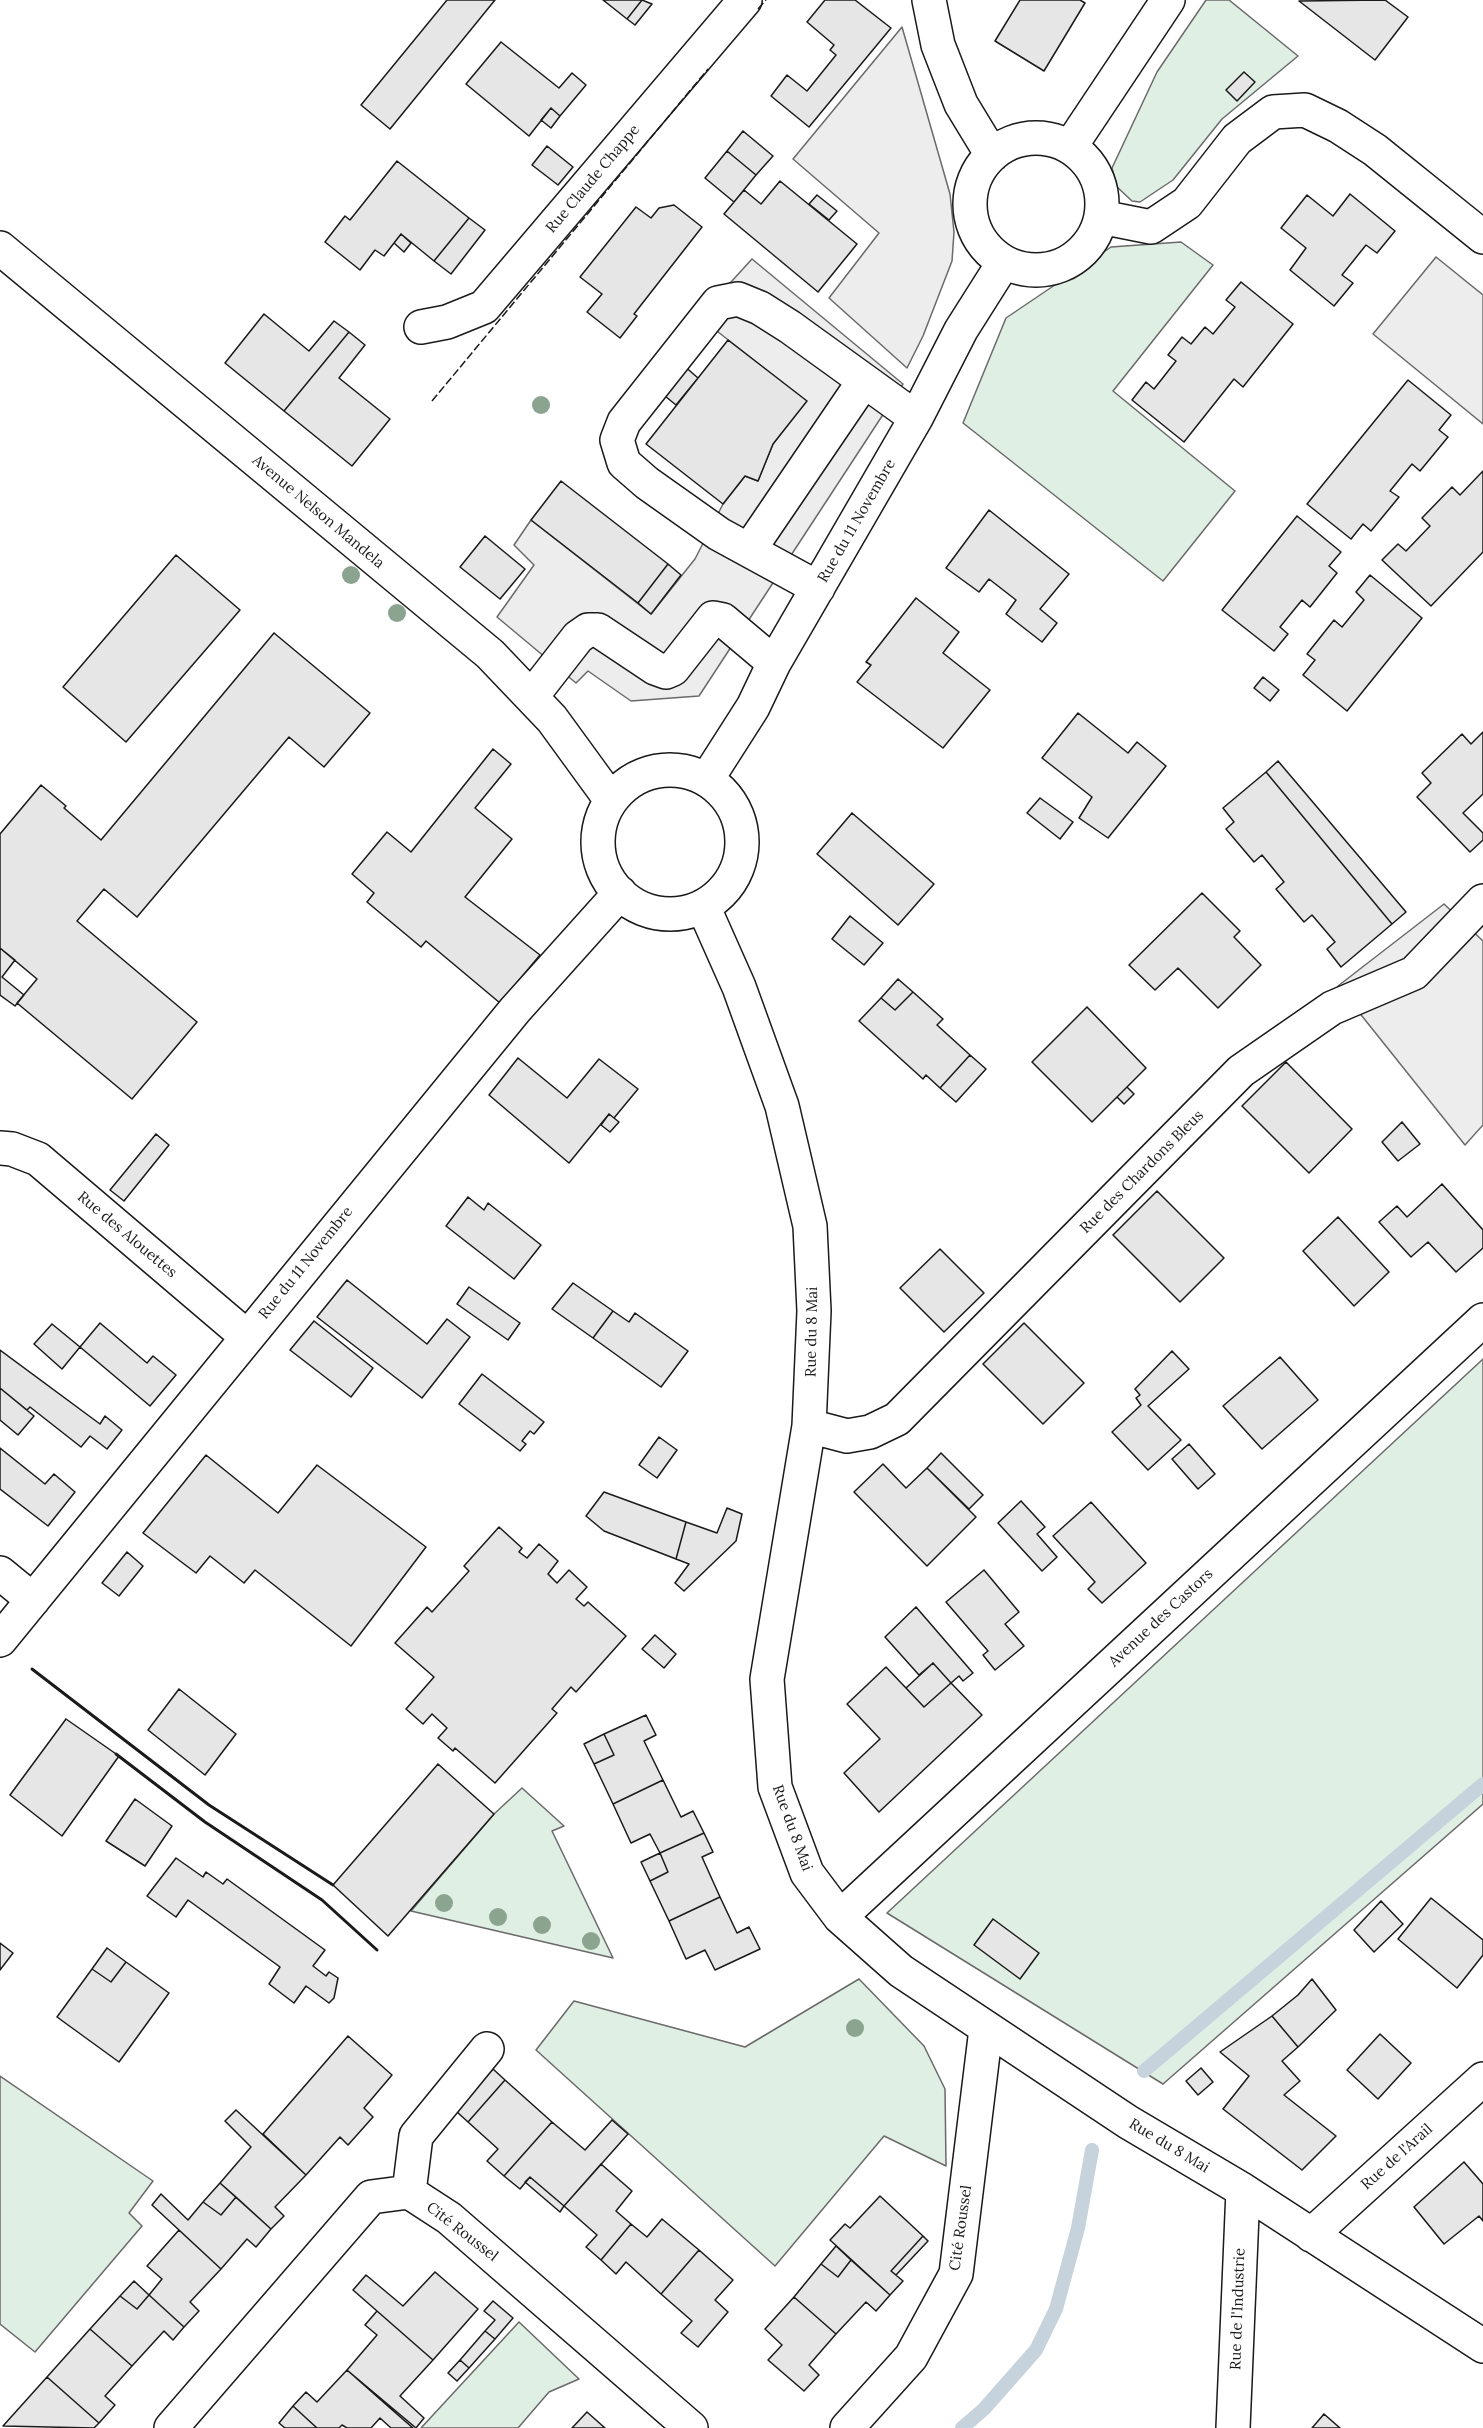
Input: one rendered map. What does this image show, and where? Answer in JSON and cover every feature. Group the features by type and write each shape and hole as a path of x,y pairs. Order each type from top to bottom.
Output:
{"street":[{"name":"Rue Claude Chappe","path":"421,327 447,322 484,307 745,0"},
{"path":"929,0 938,45 961,104 992,155"},
{"path":"1070,147 1167,0"},
{"path":"1101,217 1151,227 1187,203 1237,140 1273,112 1305,110 1338,126 1375,150 1483,237"},
{"path":"1030,138 1051,140 1070,147 1085,160 1096,177 1102,197 1101,217 1094,237 1081,252 1064,264 1044,270 1023,268 1004,262 988,249 976,232 970,211 971,190 979,171 992,155 1009,143 1030,138"},
{"name":"Avenue Nelson Mandela","path":"0,248 490,654 552,718 610,800"},
{"name":"Rue du 11 Novembre","path":"707,779 753,707 774,663 916,418 961,330 1004,262"},
{"path":"818,588 719,534 647,483 624,463 617,440 624,422 718,303 738,299 760,308 790,327 916,418"},
{"path":"749,550 864,381"},
{"path":"532,696 578,637 588,630 598,630 655,668 666,672 673,669 713,618 723,620 774,663"},
{"path":"666,769 687,771 707,779 724,794 736,812 742,833 741,855 734,875 721,893 703,906 682,913 660,913 638,907 620,893 607,878 600,859 597,838 601,818 610,800 626,784 645,774 666,769"},
{"name":"Rue du 11 Novembre","path":"0,1640 246,1336 515,1010 620,893"},
{"name":"Rue des Chardons Bleus","path":"809,1426 847,1436 870,1432 897,1419 1241,1071 1332,1008 1414,973 1483,901"},
{"name":"Rue du 8 Mai","path":"703,906 739,987 782,1106 810,1227 814,1311 809,1426 766,1679 775,1787 807,1874 840,1917 901,1971 1128,2122 1243,2190 1483,2346"},
{"name":"Rue des Alouettes","path":"0,1148 12,1149 38,1159 246,1336"},
{"name":"Avenue des Castors","path":"840,1917 1483,1320"},
{"path":"0,1573 33,1600"},
{"name":"Cité Roussel","path":"847,2428 911,2357 956,2274 986,2029"},
{"path":"171,2428 371,2197 409,2192 416,2136 487,2049"},
{"name":"Rue de l'Arail","path":"1311,2235 1483,2079"},
{"name":"Rue de l'Industrie","path":"1233,2428 1243,2190"},
{"name":"Cité Roussel","path":"409,2192 449,2218 691,2428"}],"green space":[{"path":"1206,0 1229,0 1298,56 1222,119 1173,180 1140,202 1132,201 1117,187 1112,168 1157,72"},
{"path":"1181,242 1213,265 1113,391 1235,491 1163,581 963,423 1006,318 1111,247"},
{"path":"1483,1359 1483,1804 1163,2084 887,1913"},
{"path":"522,1788 564,1826 552,1831 613,1958 411,1911 494,1814"},
{"path":"859,1979 924,2046 945,2089 946,2166 884,2136 775,2266 536,2050 574,2001 745,2047"},
{"path":"0,2076 153,2181 129,2213 142,2226 35,2352 0,2324"},
{"path":"519,2322 579,2379 549,2392 518,2428 421,2428"}],"shaded area":[{"path":"902,27 950,194 954,232 952,261 923,336 907,368 829,298 879,233 793,159"},
{"path":"1436,257 1483,295 1483,424 1373,334"},
{"path":"752,259 903,384 699,696 631,701 588,671 576,683 497,617 534,565 514,545 531,520 651,614 695,559 723,504 745,476 758,481 773,444 806,401 699,317"},
{"path":"1444,904 1483,941 1483,1125 1465,1145 1338,986"}],"building":[{"path":"447,0 495,0 390,129 361,105"},
{"path":"603,0 642,0 627,19"},
{"path":"642,0 652,4 635,25 627,19"},
{"path":"825,0 855,0 891,28 809,127 771,96 787,75 807,91 836,55 830,50 834,45 807,22"},
{"path":"1020,0 1080,0 1085,3 1044,71 995,41"},
{"path":"1385,0 1408,17 1375,60 1299,1"},
{"path":"501,42 559,88 572,73 586,85 560,116 551,108 529,136 466,84"},
{"path":"1244,72 1255,82 1237,101 1226,90"},
{"path":"551,108 560,116 551,128 541,120"},
{"path":"743,131 773,156 756,175 727,151"},
{"path":"547,146 573,167 558,185 532,165"},
{"path":"727,151 756,175 734,202 705,178"},
{"path":"397,161 469,218 434,261 401,234 384,256 375,250 360,270 325,242 345,216 350,220"},
{"path":"780,181 857,244 818,292 724,214 744,190 761,204"},
{"path":"1350,194 1395,231 1377,253 1366,245 1342,275 1353,283 1334,306 1290,270 1306,248 1281,228 1307,195 1333,216"},
{"path":"817,195 837,211 829,220 809,204"},
{"path":"674,205 702,227 634,314 637,316 620,338 587,312 602,294 580,277 636,207 651,218 659,208"},
{"path":"469,218 485,230 451,274 434,261"},
{"path":"401,234 411,243 404,252 394,243"},
{"path":"1241,282 1293,324 1243,387 1234,379 1184,442 1132,400 1146,382 1154,389 1176,361 1168,355 1182,337 1191,344 1205,327 1213,334 1235,307 1226,300"},
{"path":"264,314 309,351 334,321 349,332 284,411 225,363"},
{"path":"349,332 365,345 339,378 390,419 352,466 284,411"},
{"path":"728,340 807,401 773,444 758,481 745,476 723,504 646,444"},
{"path":"682,364 698,378 676,405 660,392"},
{"path":"1408,380 1451,415 1439,430 1448,437 1420,471 1412,464 1390,491 1399,497 1371,531 1363,524 1351,539 1307,504"},
{"path":"1483,471 1483,552 1431,606 1382,560 1398,544 1406,551 1430,526 1422,518 1452,487 1460,495"},
{"path":"561,481 668,564 638,603 531,520"},
{"path":"989,510 1069,574 1040,609 1057,623 1042,642 1006,614 1016,600 989,579 979,592 946,568"},
{"path":"1297,516 1341,552 1329,566 1337,573 1310,607 1302,600 1280,627 1288,634 1274,651 1222,610"},
{"path":"485,536 525,569 500,599 460,567"},
{"path":"176,555 240,610 126,742 63,687"},
{"path":"668,564 681,575 651,614 638,603"},
{"path":"1370,575 1422,618 1347,711 1303,675 1315,660 1307,654 1334,620 1342,627 1364,600 1356,592"},
{"path":"916,598 959,632 943,653 990,690 943,748 857,682 871,665 866,662"},
{"path":"274,633 370,713 324,767 289,737 137,917 104,889 77,921 197,1022 132,1099 17,1003 37,979 0,948 0,834 41,785 101,840"},
{"path":"1263,677 1279,690 1270,701 1254,688"},
{"path":"1078,713 1128,753 1137,742 1166,766 1108,838 1079,818 1092,797 1042,758"},
{"path":"1483,732 1483,794 1463,813 1483,833 1483,840 1470,852 1417,797 1431,783 1422,773 1462,734 1471,744"},
{"path":"493,749 511,764 475,808 512,839 465,897 540,955 500,1003 426,941 421,947 367,902 374,893 352,874 387,832 411,852"},
{"path":"1278,761 1406,912 1392,924 1266,772"},
{"path":"1266,772 1392,924 1341,967 1327,949 1335,942 1312,915 1304,922 1276,889 1284,882 1262,855 1254,862 1226,829 1234,822 1223,808"},
{"path":"1040,798 1073,822 1060,839 1027,813"},
{"path":"852,813 934,884 898,925 817,854"},
{"path":"1202,893 1240,931 1234,937 1261,965 1218,1008 1178,968 1155,990 1129,965"},
{"path":"850,916 883,943 864,965 832,939"},
{"path":"0,948 15,960 2,977 24,995 15,1006 0,995"},
{"path":"898,979 913,992 895,1010 881,998"},
{"path":"913,992 943,1019 937,1025 970,1055 940,1088 926,1075 923,1079 859,1021 881,998 895,1010"},
{"path":"1087,1007 1146,1068 1092,1122 1032,1062"},
{"path":"970,1055 986,1069 956,1102 940,1088"},
{"path":"518,1058 567,1098 599,1059 638,1089 614,1118 609,1114 569,1163 489,1095"},
{"path":"1286,1062 1352,1129 1309,1173 1242,1106"},
{"path":"1127,1087 1134,1094 1124,1104 1117,1097"},
{"path":"609,1114 619,1122 610,1132 601,1125"},
{"path":"1402,1122 1420,1144 1398,1161 1382,1142"},
{"path":"156,1134 169,1145 124,1201 110,1190"},
{"path":"1442,1184 1483,1230 1483,1248 1456,1272 1428,1242 1411,1257 1379,1222 1397,1206 1407,1217"},
{"path":"1157,1191 1224,1258 1180,1302 1113,1235"},
{"path":"468,1197 484,1210 488,1203 541,1245 514,1279 446,1226"},
{"path":"1338,1217 1389,1272 1354,1306 1303,1251"},
{"path":"940,1249 984,1293 944,1332 900,1288"},
{"path":"347,1280 427,1344 447,1319 470,1337 422,1398 317,1317"},
{"path":"573,1283 613,1311 593,1338 552,1309"},
{"path":"469,1287 520,1323 508,1340 457,1304"},
{"path":"613,1311 629,1322 635,1313 688,1351 661,1387 593,1338"},
{"path":"314,1321 373,1368 351,1397 290,1350"},
{"path":"100,1323 147,1363 153,1356 176,1375 150,1406 80,1347"},
{"path":"1024,1323 1084,1383 1043,1424 983,1364"},
{"path":"52,1324 80,1347 62,1369 34,1344"},
{"path":"0,1350 100,1424 105,1416 122,1430 107,1449 90,1436 81,1447 30,1407 27,1410 0,1388"},
{"path":"1172,1351 1189,1369 1148,1406 1181,1440 1148,1470 1112,1432 1141,1405 1136,1398 1140,1395 1135,1389"},
{"path":"1280,1357 1318,1400 1262,1449 1223,1406"},
{"path":"482,1374 544,1422 534,1434 530,1431 522,1441 526,1444 520,1451 459,1404"},
{"path":"0,1388 34,1416 18,1435 0,1420"},
{"path":"659,1437 677,1450 657,1478 639,1465"},
{"path":"1189,1444 1215,1474 1198,1489 1172,1459"},
{"path":"0,1448 45,1484 54,1474 75,1492 48,1526 0,1489"},
{"path":"941,1453 983,1495 969,1509 927,1468"},
{"path":"206,1455 278,1513 317,1465 426,1547 351,1646 255,1570 244,1583 210,1556 196,1573 143,1533"},
{"path":"883,1464 906,1488 927,1468 976,1517 927,1566 854,1492"},
{"path":"604,1492 686,1522 676,1559 604,1531 586,1516"},
{"path":"1021,1501 1045,1527 1037,1534 1057,1557 1042,1571 998,1523"},
{"path":"1091,1502 1146,1563 1102,1603 1088,1589 1095,1582 1053,1536"},
{"path":"727,1508 742,1514 736,1541 684,1591 675,1583 689,1564 676,1559 686,1522 717,1533"},
{"path":"499,1527 522,1548 519,1552 527,1558 539,1544 558,1561 548,1574 557,1583 569,1570 587,1587 576,1599 584,1606 588,1602 626,1636 576,1692 571,1687 552,1709 557,1713 495,1783 455,1748 453,1751 438,1738 447,1728 432,1714 423,1724 406,1709 434,1677 395,1643 427,1607 432,1612 469,1571 464,1566"},
{"path":"127,1552 143,1566 119,1596 102,1583"},
{"path":"984,1570 1019,1612 1005,1624 1024,1646 995,1670 983,1655 988,1651 946,1602"},
{"path":"916,1607 973,1673 963,1681 959,1676 951,1683 933,1663 919,1675 885,1637"},
{"path":"655,1635 676,1654 664,1668 642,1649"},
{"path":"933,1663 951,1683 924,1707 906,1688"},
{"path":"886,1667 924,1707 951,1683 982,1715 879,1812 844,1773 880,1739 847,1704"},
{"path":"179,1689 236,1734 205,1775 148,1730"},
{"path":"646,1715 656,1735 644,1741 663,1780 613,1804 594,1764 614,1755 604,1734"},
{"path":"66,1719 119,1756 62,1836 10,1795"},
{"path":"604,1734 614,1755 594,1764 584,1744"},
{"path":"438,1764 494,1814 388,1936 333,1885"},
{"path":"663,1780 681,1817 693,1811 704,1833 660,1853 650,1834 631,1843 613,1804"},
{"path":"135,1799 172,1826 145,1866 106,1841"},
{"path":"704,1833 713,1852 702,1857 720,1897 669,1921 650,1881 668,1872 660,1853"},
{"path":"660,1853 668,1872 650,1881 641,1862"},
{"path":"176,1858 203,1877 206,1872 223,1884 227,1879 325,1950 313,1966 326,1976 329,1972 338,1978 334,1998 329,2003 306,1986 294,2003 269,1984 280,1967 188,1900 176,1917 147,1896"},
{"path":"720,1897 737,1933 749,1927 760,1949 715,1970 705,1950 686,1959 669,1921"},
{"path":"1431,1898 1483,1940 1483,1955 1457,1988 1398,1939"},
{"path":"1381,1901 1403,1924 1374,1952 1354,1930"},
{"path":"993,1919 1039,1953 1020,1979 974,1945"},
{"path":"0,1943 13,1953 0,1970"},
{"path":"107,1948 126,1962 111,1982 92,1969"},
{"path":"126,1962 169,1993 119,2062 57,2017 92,1969 111,1982"},
{"path":"1312,1979 1336,2010 1298,2047 1272,2016 1298,1995"},
{"path":"1272,2016 1298,2047 1282,2061 1300,2081 1284,2095 1336,2136 1302,2170 1223,2109 1249,2076 1220,2052"},
{"path":"1380,2034 1411,2063 1378,2099 1347,2070"},
{"path":"348,2036 392,2075 364,2108 373,2117 348,2145 340,2137 306,2175 263,2134"},
{"path":"1201,2068 1213,2082 1198,2095 1186,2081"},
{"path":"493,2069 505,2080 468,2122 456,2111"},
{"path":"505,2080 552,2122 504,2176 487,2161 498,2149 468,2122"},
{"path":"236,2110 306,2175 275,2207 284,2216 271,2229 220,2183 251,2147 225,2121"},
{"path":"612,2120 628,2134 564,2206 530,2177 520,2189 504,2176 552,2122 585,2150"},
{"path":"1464,2162 1483,2184 1483,2221 1479,2216 1444,2244 1414,2207"},
{"path":"601,2164 632,2191 616,2211 631,2224 601,2260 586,2247 597,2235 564,2206"},
{"path":"530,2177 564,2206 560,2212 525,2182"},
{"path":"220,2183 236,2197 221,2215 203,2202"},
{"path":"161,2194 188,2220 203,2202 221,2215 236,2197 271,2229 256,2247 247,2239 221,2269 152,2205"},
{"path":"880,2196 923,2236 891,2271 903,2281 890,2295 830,2240 845,2224 850,2228"},
{"path":"662,2219 699,2250 661,2294 626,2262 616,2274 601,2260 631,2224 647,2237"},
{"path":"179,2230 221,2269 190,2302 199,2311 184,2327 149,2295 162,2279 147,2266"},
{"path":"923,2236 928,2241 896,2275 891,2271"},
{"path":"836,2246 851,2260 838,2277 821,2264"},
{"path":"699,2250 733,2280 715,2300 728,2312 698,2347 681,2333 692,2321 661,2294"},
{"path":"851,2260 890,2295 876,2311 866,2302 836,2334 794,2297 821,2264 838,2277"},
{"path":"435,2272 478,2309 433,2360 353,2290 366,2275 403,2306"},
{"path":"134,2281 149,2295 137,2309 120,2296"},
{"path":"149,2295 184,2327 173,2340 164,2331 132,2366 90,2329 120,2296 137,2309"},
{"path":"794,2297 836,2334 809,2365 819,2375 804,2391 768,2360 782,2345 765,2329"},
{"path":"493,2301 513,2318 495,2339 485,2331 495,2320 484,2311"},
{"path":"377,2311 433,2360 400,2396 424,2418 416,2428 347,2370 377,2335 365,2325"},
{"path":"90,2329 132,2366 105,2396 115,2405 99,2423 47,2377"},
{"path":"485,2331 495,2339 469,2368 460,2360"},
{"path":"460,2360 469,2368 457,2381 448,2373"},
{"path":"347,2370 413,2428 391,2428 380,2418 371,2428 347,2428 342,2425 339,2428 317,2428 293,2406 306,2392 317,2402"},
{"path":"47,2377 99,2423 94,2428 3,2426"},
{"path":"293,2406 317,2428 285,2428 279,2423"},
{"path":"587,2412 605,2428 572,2428"},
{"path":"1324,2414 1340,2428 1312,2428"}],"waterway":[{"path":"1144,2071 1483,1784"},
{"path":"962,2428 984,2409 1036,2350 1056,2309 1078,2228 1092,2150"}],"fence":[{"path":"758,9 766,0"},
{"path":"432,401 708,69"}],"wall":[{"path":"32,1669 209,1805 333,1885"},
{"path":"116,1754 205,1822 322,1900 377,1950"}]}
